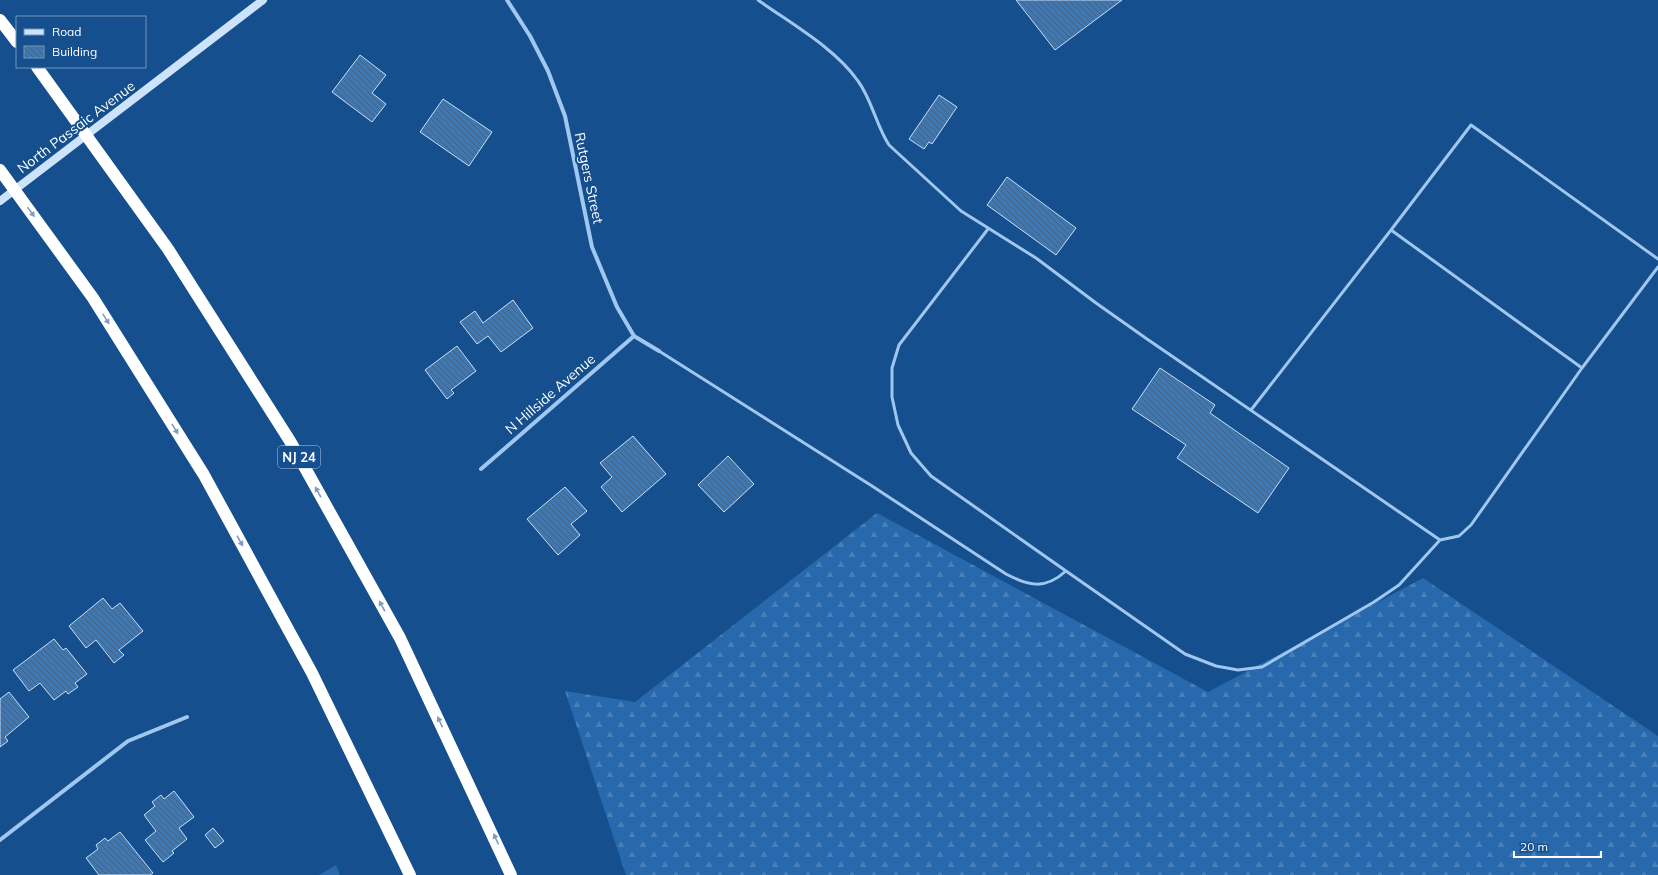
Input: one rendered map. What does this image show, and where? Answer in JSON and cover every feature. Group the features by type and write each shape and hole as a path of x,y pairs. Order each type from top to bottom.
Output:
{"highway":[{"path":"0,20 16,41"},
{"name":"NJ 24","path":"38,68 168,249 290,441 400,638 512,875"},
{"path":"0,170 93,298 204,475 312,673 410,875"}],"main road":[{"name":"North Passaic Avenue","path":"0,201 263,0"}],"street":[{"name":"Rutgers Street","path":"507,0 530,36 551,79 565,116 592,247 617,307 634,336"},
{"path":"634,336 659,350"},
{"name":"N Hillside Avenue","path":"481,469 634,336"},
{"path":"0,840 128,741 187,717"}],"lane":[{"path":"758,0 832,53 858,81 880,131 889,145 961,211 1036,258 1096,303 1440,540"},
{"path":"1251,410 1392,230 1471,125 1658,259"},
{"path":"988,229 899,345 892,368 892,397 898,425 911,453 931,476 1185,654 1216,666 1238,670 1262,667 1374,602 1399,585 1440,540 1459,536 1471,525 1582,368 1658,267"},
{"path":"1392,230 1582,368"},
{"path":"659,350 872,486 1006,574 1019,581 1032,585 1046,584 1058,578 1066,571"}],"green space":[{"path":"877,513 1208,692 1423,578 1658,736 1658,875 626,875 565,691 635,702"},
{"path":"336,865 340,875 319,875"}],"building":[{"path":"1016,0 1122,0 1055,50"},
{"path":"360,55 386,75 372,93 386,104 372,122 332,92"},
{"path":"939,95 957,107 932,144 929,142 924,149 909,139"},
{"path":"443,99 492,132 469,166 420,132"},
{"path":"1007,177 1076,228 1056,255 987,205"},
{"path":"513,300 533,328 501,352 488,336 477,344 460,322 475,311 483,323"},
{"path":"457,346 476,371 451,390 454,393 447,399 425,370"},
{"path":"1160,368 1215,405 1210,413 1289,468 1258,513 1177,458 1186,445 1132,409"},
{"path":"633,436 666,474 622,512 601,487 612,477 600,463"},
{"path":"728,456 754,484 724,512 698,485"},
{"path":"565,487 587,511 571,524 580,535 558,555 527,519"},
{"path":"103,598 112,609 120,603 143,631 119,650 124,655 114,663 96,640 86,648 69,626"},
{"path":"54,639 63,650 66,648 87,674 75,683 78,687 68,694 66,691 54,700 40,683 29,691 13,670"},
{"path":"9,692 29,717 5,737 8,741 0,747 0,699"},
{"path":"174,791 194,817 179,828 187,839 172,851 174,853 163,862 145,840 156,831 144,815 155,806 152,802 161,795 164,799"},
{"path":"213,828 224,841 215,848 205,835"},
{"path":"120,832 153,873 150,875 99,875 86,858 98,849 96,845 105,838 108,841"}]}
